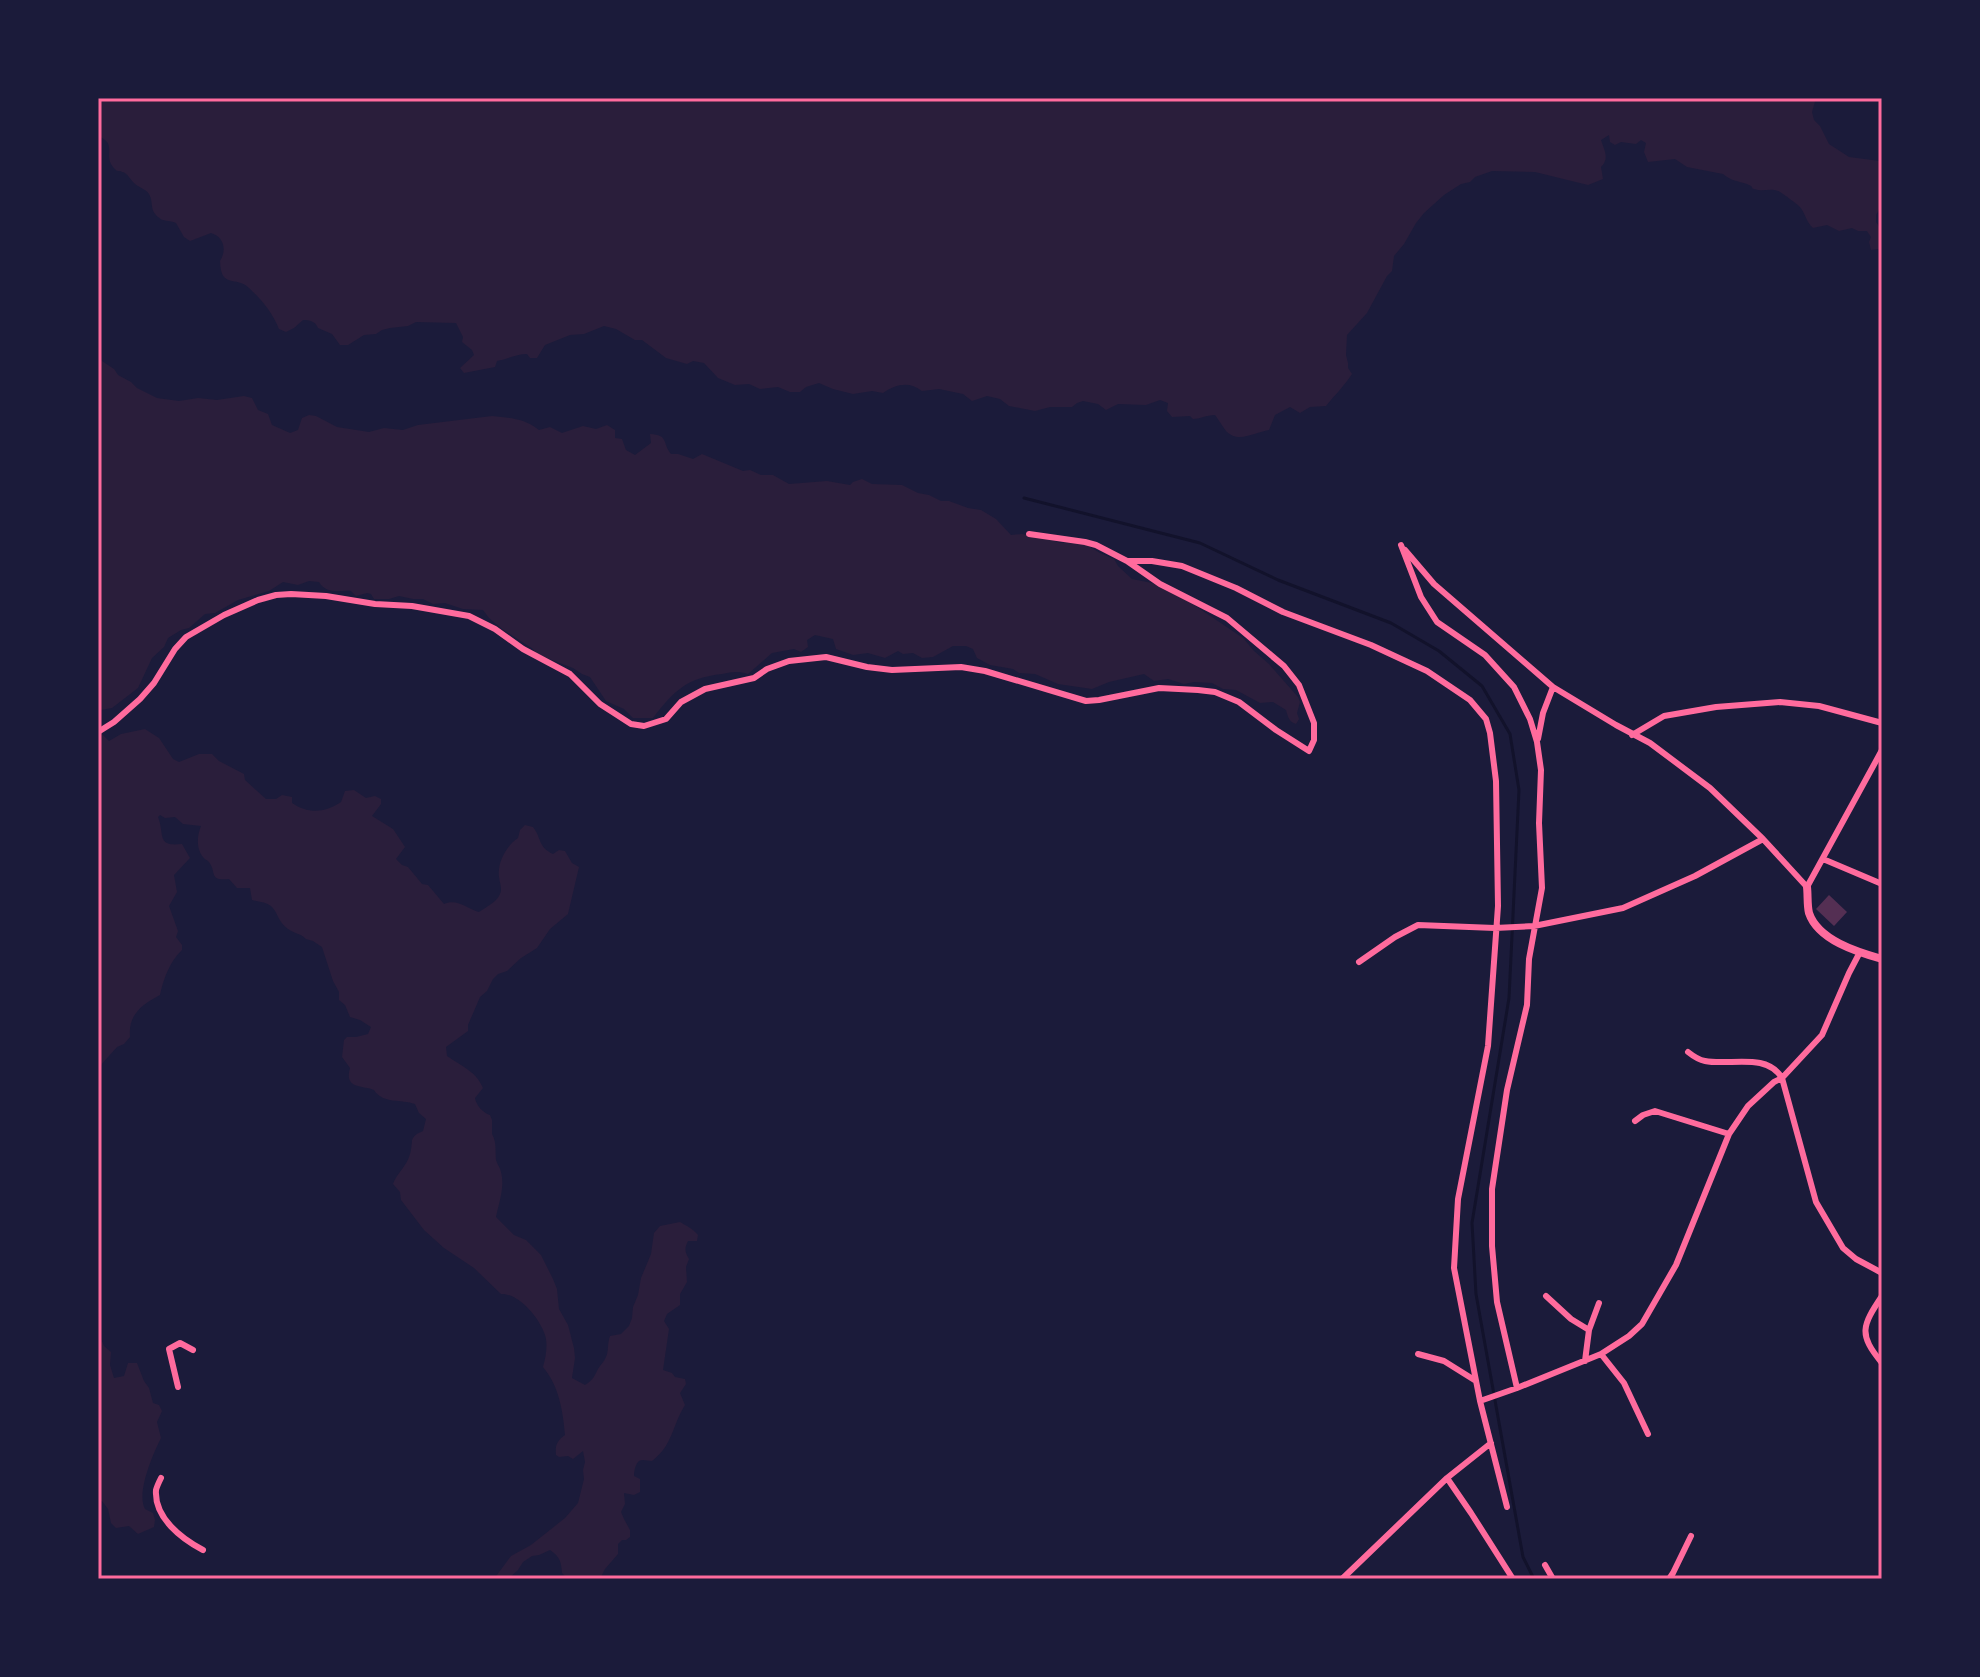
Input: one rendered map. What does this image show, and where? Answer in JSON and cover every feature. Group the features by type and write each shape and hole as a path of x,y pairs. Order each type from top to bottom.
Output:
{"street":[{"path":"98,732 140,699 186,637 258,600 276,595 304,594 469,616 570,674 600,704 631,724 644,726 666,719 681,702 705,689 754,678 767,669 789,661 826,657 892,670 961,667 985,671 1086,701 1159,688 1215,692 1239,702 1309,751 1314,740 1314,723 1299,685 1284,666 1227,618 1160,584 1127,561 1096,545 1029,534"},
{"path":"1517,1388 1497,1302 1492,1246 1492,1189 1507,1090 1527,1005 1529,959 1542,888 1539,823 1541,770 1530,719 1514,687 1485,655 1437,622 1421,597 1401,545 1434,584 1553,687 1650,743 1710,788 1807,887"},
{"path":"1127,561 1182,566 1283,612 1394,655 1427,671 1470,700 1486,719 1496,781 1498,906 1488,1046 1458,1199 1454,1268 1480,1401 1507,1507"},
{"path":"1537,742 1553,687"},
{"path":"1632,735 1664,716 1716,707 1780,702 1819,706 1882,723"},
{"path":"1882,750 1807,887 1809,912 1817,926 1833,939 1882,959"},
{"path":"1359,962 1418,925 1534,926 1623,908 1695,876 1763,839"},
{"path":"1823,859 1882,884"},
{"path":"1480,1401 1601,1354 1642,1324 1676,1265 1729,1134 1748,1106 1782,1078 1822,1035 1860,952"},
{"path":"1688,1052 1702,1061 1742,1061 1764,1064 1778,1071 1816,1202 1843,1248 1882,1273"},
{"path":"1635,1121 1655,1111 1729,1134"},
{"path":"1546,1296 1571,1319 1589,1330"},
{"path":"1882,1296 1864,1328 1865,1336 1882,1363"},
{"path":"1585,1361 1589,1330 1599,1303"},
{"path":"178,1387 169,1349 180,1343 193,1350"},
{"path":"1418,1354 1444,1361 1476,1381"},
{"path":"1601,1354 1624,1383 1648,1434"},
{"path":"1342,1579 1447,1478 1491,1443"},
{"path":"161,1478 156,1491 161,1515 176,1532 203,1550"},
{"path":"1447,1478 1513,1579"},
{"path":"1669,1579 1691,1536"},
{"path":"1545,1565 1553,1579"}],"shaded area":[{"path":"98,98 1816,98 1812,112 1814,120 1829,144 1849,157 1882,163 1882,192 1876,222 1882,231 1882,251 1871,250 1871,237 1867,231 1852,228 1839,231 1827,225 1813,228 1799,206 1778,191 1755,189 1723,174 1687,167 1675,159 1648,162 1644,152 1646,143 1641,140 1636,144 1621,142 1615,145 1610,142 1609,135 1601,140 1606,157 1601,167 1603,179 1588,185 1535,172 1492,171 1444,195 1416,223 1394,256 1392,271 1367,313 1347,335 1346,355 1352,374 1343,386 1326,406 1310,407 1300,413 1290,407 1275,415 1269,430 1247,436 1231,435 1215,415 1193,419 1190,416 1172,417 1167,411 1168,403 1160,400 1146,405 1118,404 1106,410 1098,404 1083,401 1072,407 1035,411 1009,406 1000,399 987,396 972,401 963,394 939,389 922,391 907,385 893,387 883,393 853,394 819,383 800,392 778,387 760,389 749,384 735,385 718,378 704,363 693,361 687,364 666,358 642,340 635,340 604,326 545,345 537,358 520,355 497,361 495,367 464,373 460,368 474,355 462,342 463,337 456,323 416,322 364,335 348,345 340,345 332,334 310,321 303,320 286,332 279,329 254,293 244,284 223,276 220,261 224,248 219,238 211,233 190,241 184,237 176,223 162,220 155,214 148,192 113,167 109,146 98,136"},
{"path":"98,353 102,361 118,375 157,398 179,401 252,398 258,410 268,414 272,425 290,433 298,430 302,418 309,415 337,427 369,432 384,428 403,430 418,425 492,416 522,421 539,430 550,427 562,433 583,426 596,429 607,425 615,430 615,438 622,439 626,450 635,455 651,443 650,434 663,438 671,454 693,459 702,454 743,471 773,475 789,484 827,481 850,485 862,479 872,484 902,485 941,501 981,510 996,519 1011,535 1041,537 1061,543 1080,541 1114,559 1132,579 1162,585 1185,597 1243,638 1269,664 1298,697 1299,719 1294,723 1286,710 1273,702 1260,703 1236,690 1223,689 1212,683 1184,684 1168,679 1154,681 1144,674 1092,689 1058,684 1035,674 990,665 977,658 973,649 966,646 953,646 933,657 922,658 898,651 885,658 868,653 853,655 836,649 833,639 815,635 807,640 808,647 801,652 794,649 772,653 748,674 732,672 699,679 682,687 653,718 633,718 624,709 606,701 590,677 536,654 502,629 483,610 399,596 374,599 367,593 356,596 351,591 329,590 319,582 309,581 298,585 283,582 269,591 238,600 215,613 205,614 189,628 168,638 164,647 152,658 138,688 112,708 101,710 98,714"},
{"path":"145,729 159,738 173,759 179,762 199,754 212,754 244,774 245,780 266,799 276,799 282,795 292,797 292,803 298,807 316,811 341,802 345,791 354,790 366,798 375,796 381,799 372,816 393,829 405,847 396,859 408,867 422,884 428,885 444,904 458,903 479,912 495,901 501,891 501,861 525,825 533,827 542,846 548,851 553,854 559,850 565,851 572,863 579,867 568,914 550,929 537,948 493,979 480,997 468,1031 446,1047 447,1056 472,1073 483,1088 475,1098 478,1106 492,1120 496,1160 502,1178 496,1217 541,1255 553,1279 559,1309 568,1325 574,1348 572,1378 585,1385 590,1382 606,1357 610,1336 621,1334 629,1326 641,1278 651,1254 654,1233 660,1226 680,1222 698,1235 697,1241 688,1241 686,1246 689,1259 687,1282 680,1294 680,1305 667,1314 664,1321 669,1329 663,1370 685,1379 686,1384 680,1393 685,1405 659,1455 652,1461 641,1460 636,1466 634,1476 640,1479 640,1492 634,1495 624,1493 625,1504 621,1512 630,1537 618,1544 618,1554 600,1579 568,1579 562,1573 558,1557 550,1550 523,1562 508,1579 494,1579 511,1556 531,1545 565,1518 578,1503 584,1479 583,1451 573,1459 556,1455 557,1444 565,1435 559,1399 543,1367 545,1335 539,1322 522,1302 501,1294 474,1268 444,1248 424,1230 401,1200 400,1192 393,1184 409,1158 412,1140 423,1131 426,1119 415,1104 387,1099 349,1080 350,1068 342,1057 344,1040 368,1034 371,1027 350,1017 339,1000 339,992 322,947 288,929 270,905 252,900 250,888 237,888 229,879 215,877 211,865 199,850 201,826 183,824 175,817 158,817 165,842 182,844 190,858 174,875 177,892 169,906 182,950 168,971 160,995 142,1007 134,1017 130,1037 98,1065 98,730 109,741 121,734"},
{"path":"98,1339 111,1352 110,1365 114,1378 124,1376 128,1363 137,1363 153,1403 159,1405 162,1411 157,1422 161,1438 143,1493 145,1509 153,1513 154,1527 138,1534 129,1526 116,1528 111,1523 108,1509 102,1501 98,1502"}],"building":[{"path":"1829,895 1847,912 1834,926 1816,909"}],"waterway":[{"path":"1024,498 1200,543 1278,580 1391,623 1439,651 1482,686 1510,734 1519,790 1509,998 1472,1223 1476,1294 1523,1557 1534,1579"}]}
